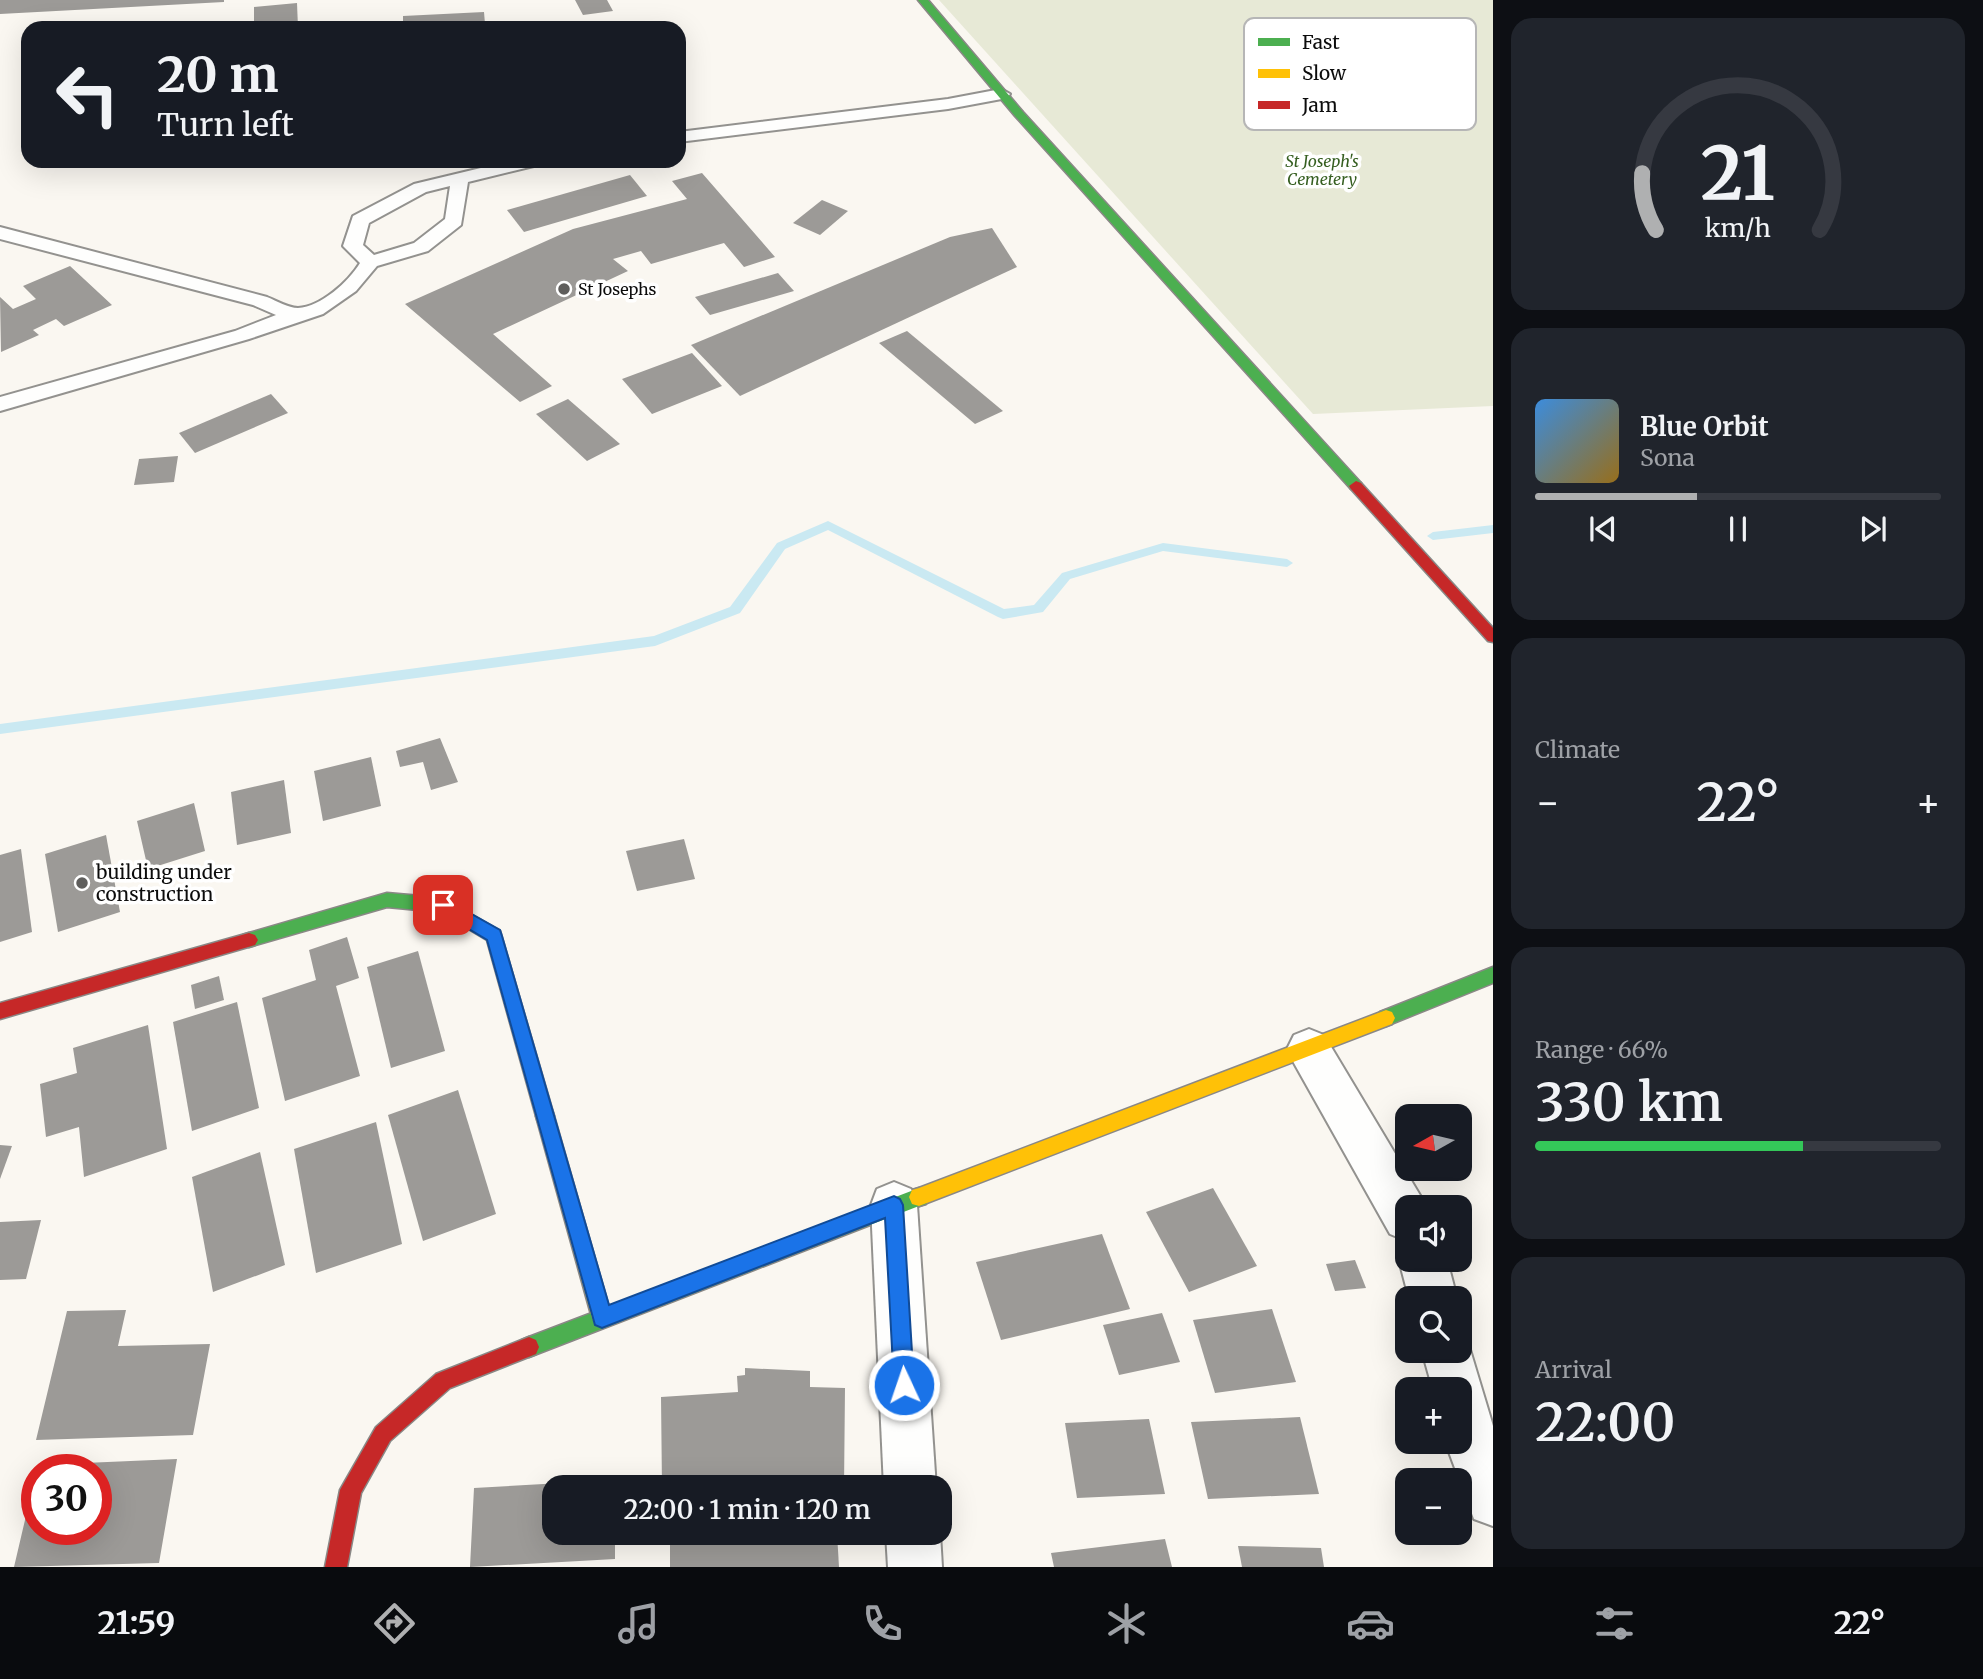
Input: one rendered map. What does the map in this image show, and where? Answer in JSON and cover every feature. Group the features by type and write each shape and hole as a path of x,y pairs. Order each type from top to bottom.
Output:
{"street":[{"path":"923,0 1001,94 1493,637"},
{"path":"0,1011 387,900 443,905 494,936 602,1318"},
{"path":"337,1567 351,1490 383,1434 443,1381 894,1205 1309,1049 1493,975"},
{"path":"1309,1049 1395,1197"},
{"path":"894,1205 909,1475"},
{"path":"1472,1444 1493,1500"},
{"path":"914,1545 915,1567"}],"lane":[{"path":"686,136 948,104 1001,94"},
{"path":"370,262 352,246 360,220 420,188 500,168"},
{"path":"370,262 421,247 454,221 460,177"},
{"path":"0,233 260,301 297,314"},
{"path":"0,404 242,335 328,304 365,274 370,262"}],"green space":[{"name":"St Joseph's Cemetery","path":"939,0 1493,0 1493,406 1313,414"}],"building":[{"path":"0,0 224,0 224,2 0,14"},
{"path":"575,0 607,0 613,11 583,15"},
{"path":"297,3 298,21 254,21 254,7"},
{"path":"484,12 485,21 403,21 403,16"},
{"path":"702,173 775,257 744,267 724,243 651,264 641,251 613,259 628,271 493,334 552,386 520,402 405,304 573,229 687,199 672,181"},
{"path":"630,175 647,196 524,232 507,210"},
{"path":"822,200 848,211 820,235 793,223"},
{"path":"992,228 1017,267 740,396 691,345 950,237"},
{"path":"70,266 112,305 64,326 56,319 33,330 39,335 1,352 0,297 13,309 36,299 23,286"},
{"path":"778,273 794,291 710,315 695,297"},
{"path":"907,331 1003,411 975,424 879,343"},
{"path":"692,353 722,386 652,414 622,379"},
{"path":"271,394 288,413 195,453 179,433"},
{"path":"568,399 620,444 587,461 536,414"},
{"path":"178,456 174,482 134,485 139,459"},
{"path":"440,738 458,782 431,790 423,762 400,767 396,751"},
{"path":"371,757 381,806 323,821 314,771"},
{"path":"284,780 291,833 237,845 231,792"},
{"path":"194,803 205,851 148,869 137,821"},
{"name":"building under construction","path":"106,835 120,912 58,932 45,854"},
{"path":"684,839 695,879 637,891 626,851"},
{"path":"21,849 32,932 0,942 0,855"},
{"path":"347,937 359,978 336,986 360,1076 285,1101 262,998 316,980 309,950"},
{"path":"418,951 445,1051 391,1068 367,967"},
{"path":"219,976 224,1000 195,1009 191,985"},
{"path":"237,1002 259,1108 192,1131 173,1022"},
{"path":"148,1025 167,1149 84,1177 79,1127 46,1137 40,1084 77,1073 73,1048"},
{"path":"458,1090 496,1214 423,1241 388,1115"},
{"path":"376,1122 402,1244 316,1273 294,1149"},
{"path":"0,1145 12,1146 0,1179"},
{"path":"260,1152 285,1265 213,1292 192,1177"},
{"path":"1213,1188 1257,1266 1189,1292 1146,1212"},
{"path":"41,1220 26,1279 0,1280 0,1222"},
{"path":"1102,1234 1130,1309 1001,1340 976,1262"},
{"path":"1355,1260 1366,1288 1335,1291 1326,1264"},
{"path":"1272,1309 1296,1382 1215,1393 1193,1320"},
{"path":"126,1310 118,1346 210,1344 193,1435 36,1440 67,1311"},
{"path":"1162,1313 1180,1362 1119,1375 1103,1325"},
{"path":"745,1368 810,1371 810,1387 845,1388 844,1475 662,1475 661,1397 738,1392 737,1376 745,1375"},
{"path":"1300,1417 1319,1494 1208,1499 1191,1422"},
{"path":"1149,1419 1165,1494 1077,1498 1065,1423"},
{"path":"177,1459 159,1563 14,1567 21,1537 21,1545 112,1545 112,1462"},
{"path":"542,1484 542,1545 615,1545 615,1559 470,1567 474,1488"},
{"path":"1165,1539 1172,1567 1054,1567 1051,1553"},
{"path":"670,1545 838,1545 839,1567 670,1567"},
{"path":"1238,1546 1321,1548 1324,1567 1242,1567"}],"waterway":[{"path":"0,729 655,641 735,610 781,546 828,525 1003,614 1038,609 1066,576 1163,547 1287,563"},
{"path":"1433,536 1493,529"}],"traffic: fast":[{"path":"923,0 1019,114 1356,486"},
{"path":"249,940 387,900 443,905 494,936 545,1116"},
{"path":"1386,1018 1493,975"},
{"path":"529,1347 919,1197"}],"traffic: slow":[{"path":"919,1197 1386,1018"},
{"path":"545,1116 602,1318"}],"traffic: jam":[{"path":"1356,486 1493,637"},
{"path":"0,1011 249,940"},
{"path":"336,1567 351,1490 383,1434 443,1381 529,1347"}],"place":[{"name":"St Josephs","path":"564,289"},
{"name":"building under construction","path":"82,883"}],"route":[{"path":"443,905 494,936 602,1318 894,1205 904,1385"}]}
